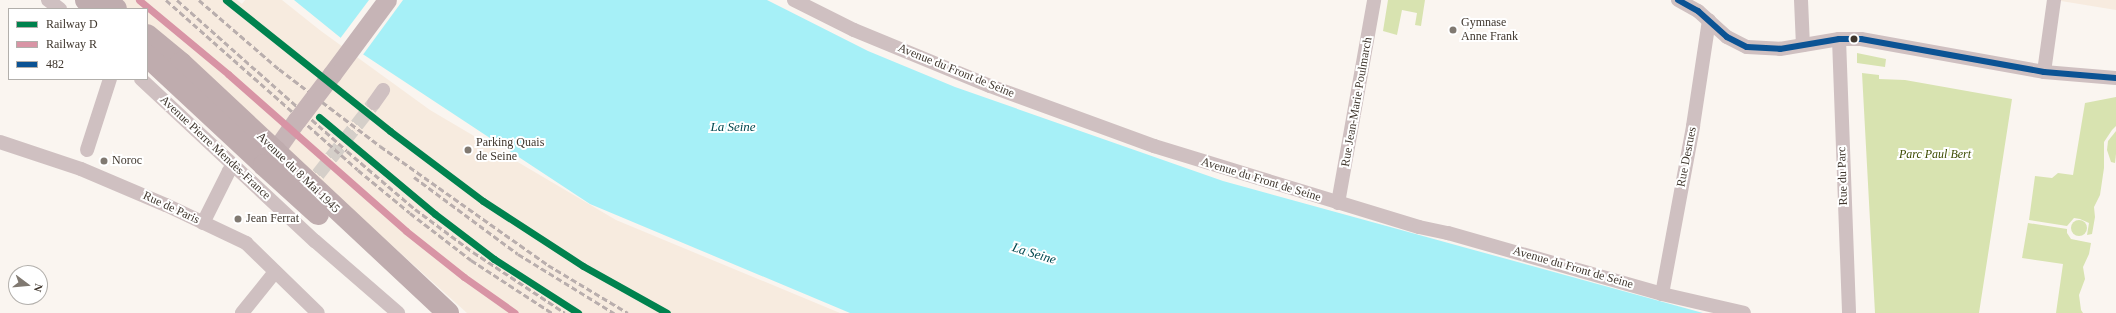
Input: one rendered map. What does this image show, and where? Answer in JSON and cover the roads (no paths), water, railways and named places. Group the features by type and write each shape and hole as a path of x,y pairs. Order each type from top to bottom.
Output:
{"main road":[{"path":"86,0 95,8"},
{"path":"105,0 115,8"},
{"path":"269,158 387,0"},
{"name":"Avenue du 8 Mai 1945","path":"148,36 181,63 269,158 428,313"},
{"name":"Avenue du 8 Mai 1945","path":"148,57 269,158 448,313"}],"street":[{"path":"48,0 59,8"},
{"name":"Avenue du Front de Seine","path":"794,0 854,30 990,86 1154,146 1419,227 1448,233 1662,294 1744,313"},
{"name":"Rue Jean-Marie Poulmarch","path":"1338,203 1374,0"},
{"path":"1678,0 1698,11 1727,37 1747,47 1780,49 1839,39 1861,39 2044,72 2116,78"},
{"path":"1801,0 1803,45"},
{"path":"2044,72 2054,0"},
{"name":"Rue Desrues","path":"1662,294 1693,126 1709,20"},
{"name":"Rue du Parc","path":"1839,39 1849,313"},
{"path":"87,150 110,80"},
{"name":"Avenue Pierre Mendès-France","path":"141,80 196,129 234,166 290,209 321,246 398,313"},
{"path":"374,103 383,90"},
{"name":"Rue de Paris","path":"0,142 81,169 246,243 318,313"},
{"path":"203,223 229,171 234,166"},
{"path":"242,313 275,272"}],"water":[{"name":"La Seine","path":"294,0 767,0 868,51 955,87 1223,181 1703,313 850,313 590,204 352,47"}],"tunnel":[{"path":"305,191 374,103"}],"railway":[{"path":"166,0 358,170 410,213 471,260 552,313"},
{"path":"177,0 347,151 415,209 473,252 565,313"},
{"path":"199,0 279,69 380,146 548,265 628,313"},
{"path":"414,177 518,254 614,313"}],"rail line":[{"name":"R","path":"139,0 228,74 406,231 464,277 515,313"},
{"name":"D","path":"226,0 390,131 483,201 583,266 667,313"},
{"name":"D","path":"319,117 435,214 494,259 578,313"}],"place":[{"name":"Gymnase Anne Frank","path":"1453,30"},
{"name":"Parking Quais de Seine","path":"468,150"},
{"name":"Noroc","path":"104,161"},
{"name":"Jean Ferrat","path":"238,219"}],"park label":[{"name":"Parc Paul Bert","path":"1935,155"}]}
